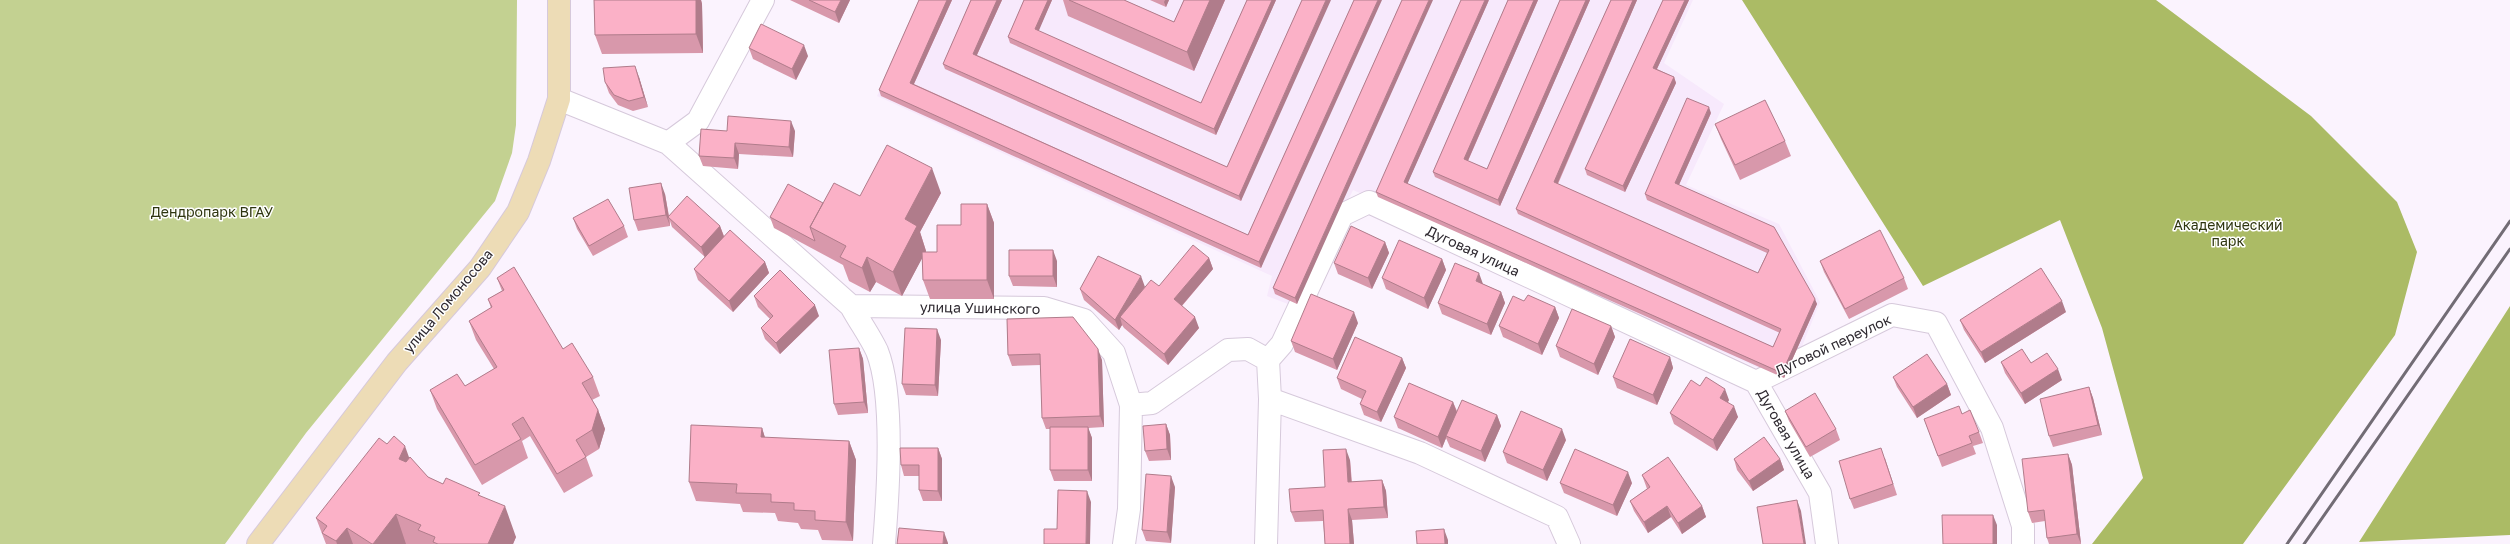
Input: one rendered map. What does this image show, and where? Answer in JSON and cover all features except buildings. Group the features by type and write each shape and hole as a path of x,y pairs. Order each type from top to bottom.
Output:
{"main road":[{"name":"улица Ломоносова","path":"258,544 397,362 480,268 518,212 539,161 559,99 559,0"}],"street":[{"path":"668,143 698,122 763,0"},
{"path":"559,99 668,143 851,306 877,352 886,398 887,505 884,544"},
{"name":"Дуговая улица","path":"1268,360 1282,344 1342,215 1368,202 1756,382 1820,493 1827,544"},
{"name":"улица Ушинского","path":"851,306 1044,308 1084,320 1114,353 1131,405 1129,509 1124,544"},
{"name":"Дуговой переулок","path":"1756,382 1892,315 1936,323 1992,428 2023,526 2023,544"},
{"path":"1131,405 1152,403 1228,350 1248,349 1268,360 1270,399 1266,544"},
{"path":"1270,399 1420,453 1557,517 1569,544"}],"shaded area":[{"path":"921,0 1693,0 1664,63 1724,104 1686,185 1779,224 1820,302 1788,381 1353,190 1296,307 1267,296 1272,276 877,96"}],"green space":[{"name":"Дендропарк ВГАУ","path":"0,0 517,0 516,125 512,153 495,201 306,433 225,544 0,544"},
{"name":"Академический парк","path":"1742,0 2156,0 2311,116 2397,202 2417,252 2395,335 2243,544 2092,544 2143,478 2102,328 2060,220 1923,286"},
{"path":"2510,306 2510,535 2359,542"}],"railway":[{"path":"2287,544 2510,221"},
{"path":"2304,544 2510,249"}]}
